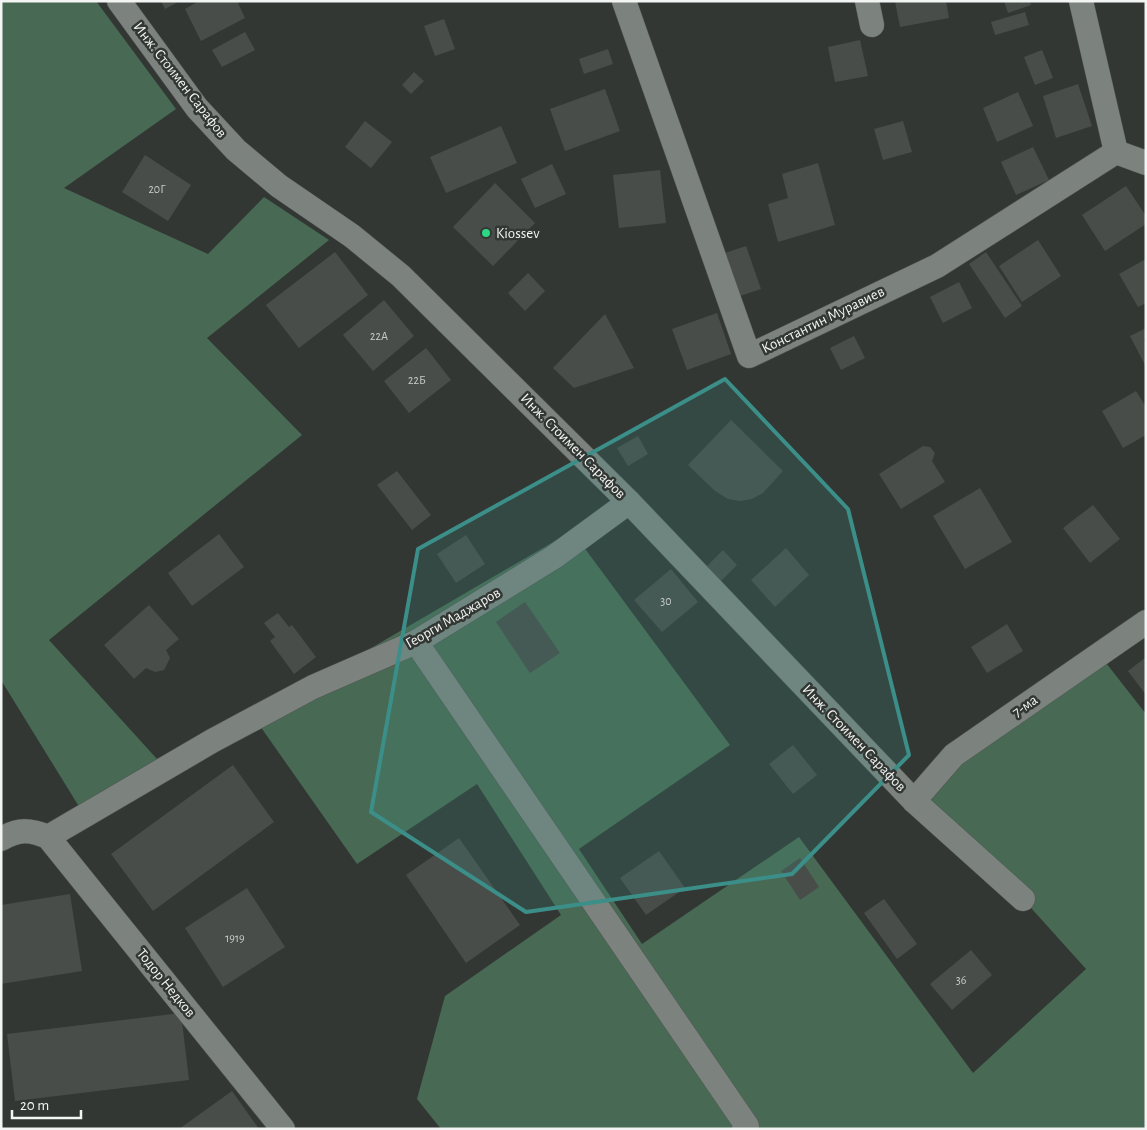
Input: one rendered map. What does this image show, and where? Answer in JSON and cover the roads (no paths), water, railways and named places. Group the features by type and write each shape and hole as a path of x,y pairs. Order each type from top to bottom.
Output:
{"street":[{"name":"Инж. Стоимен Сарафов","path":"119,1 197,108 236,150 279,186 352,236 401,276 629,502 914,801 1023,899"},
{"name":"Константин Муравиев","path":"624,1 749,356 937,266 1116,152"},
{"path":"867,1 872,25"},
{"path":"1081,1 1116,152 1146,163"},
{"name":"Георги Маджаров","path":"48,837 212,742 313,687 416,642 554,557 629,502"},
{"name":"7-ма","path":"914,801 954,755 1146,622"},
{"path":"416,642 742,1118 747,1126 744,1129"},
{"path":"8,835 33,830 48,837"},
{"name":"Тодор Недков","path":"48,837 283,1129"}],"place":[{"name":"Kiossev","path":"486,233"}]}
